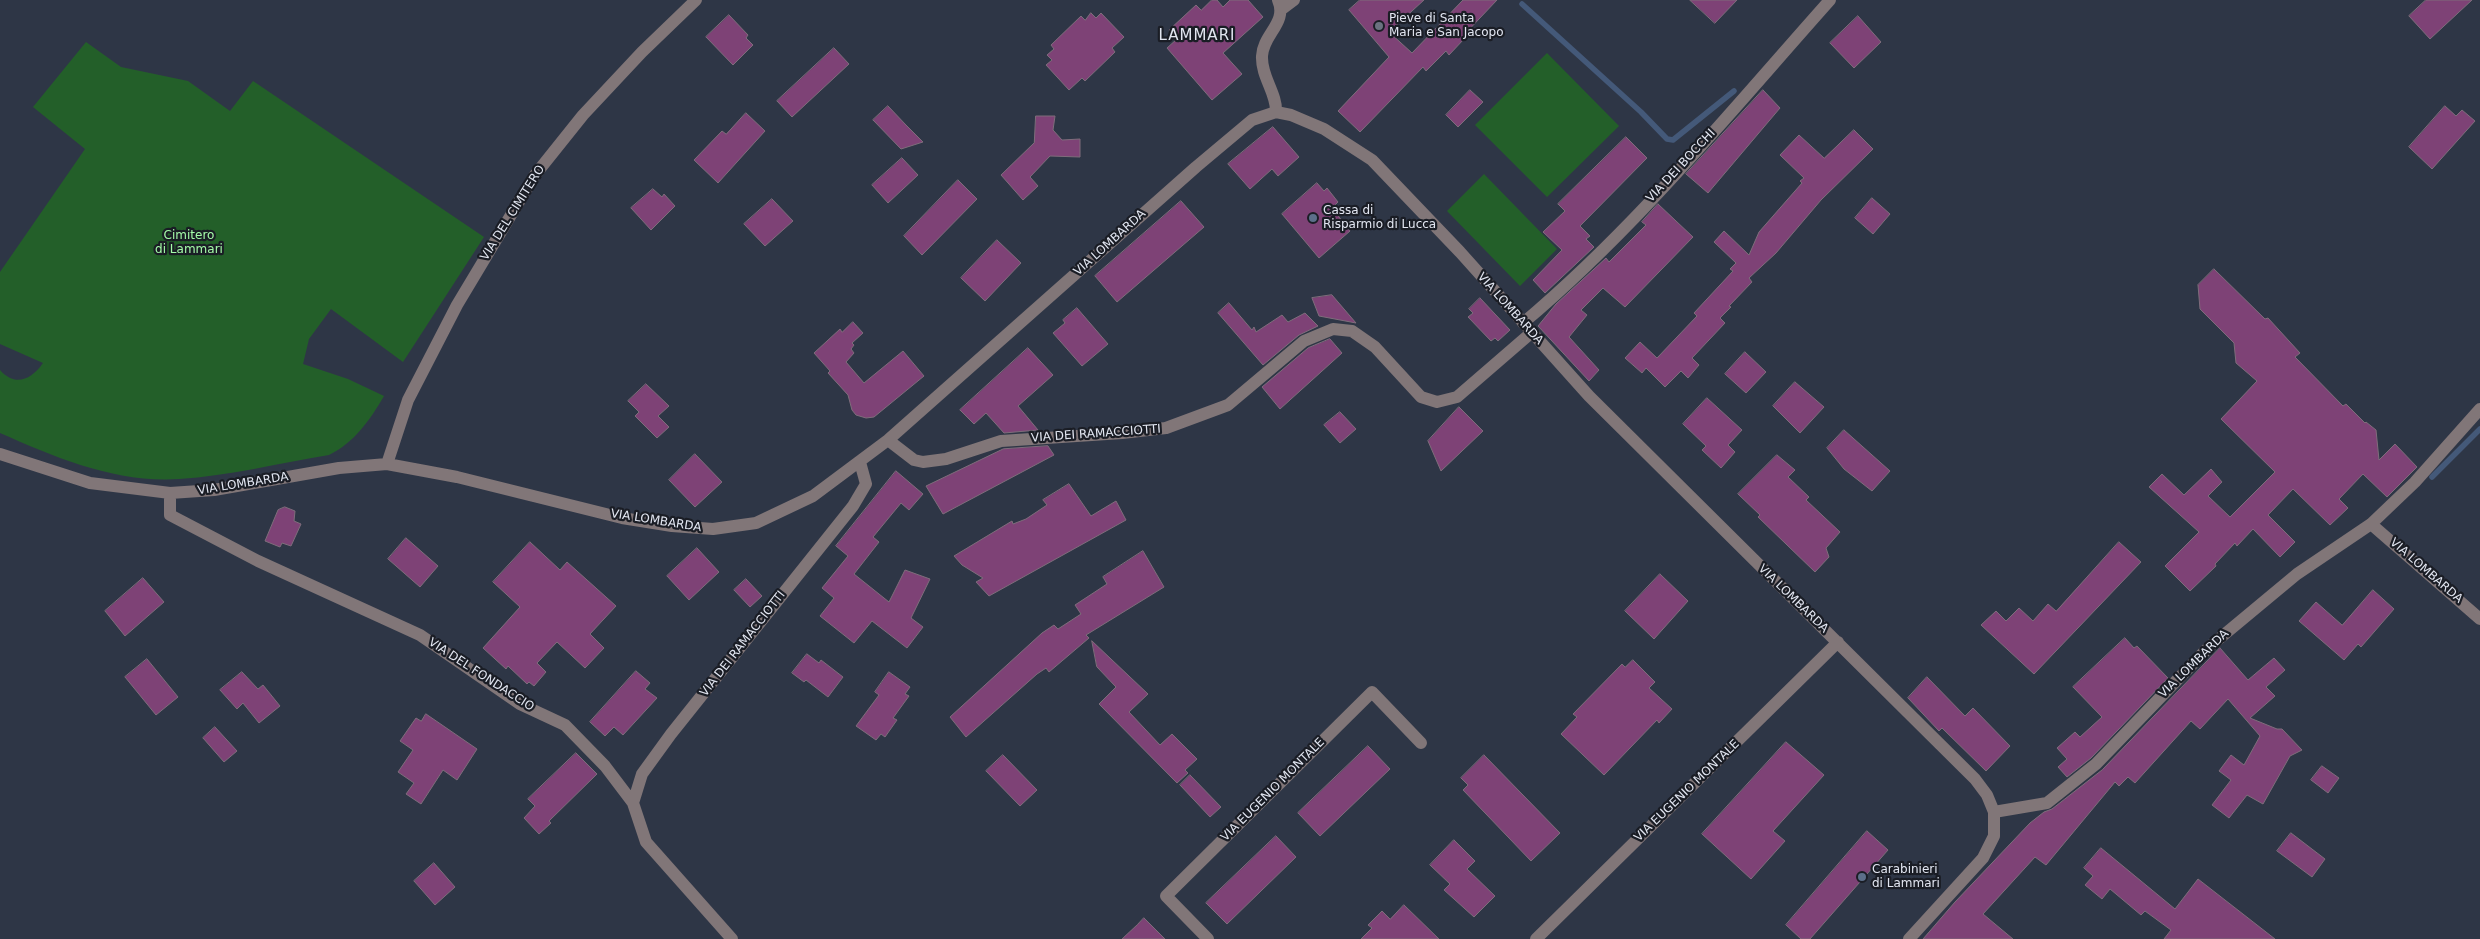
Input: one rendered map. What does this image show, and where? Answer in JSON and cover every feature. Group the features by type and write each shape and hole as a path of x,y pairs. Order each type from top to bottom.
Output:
{"street":[{"name":"VIA DEL CIMITERO","path":"387,464 408,400 457,305 535,175 583,115 638,55 696,0"},
{"path":"1276,112 1276,102 1266,81 1262,56 1271,33 1280,21 1280,4 1294,0"},
{"name":"VIA DEI BOCCHI","path":"1527,328 1680,169 1830,0"},
{"name":"VIA LOMBARDA","path":"0,454 90,483 170,493 214,490 339,468 387,464 457,477 622,518 672,526 713,530 756,523 813,496 888,440 1203,161 1252,120 1276,112 1291,115 1324,129 1372,160 1460,252 1527,328 1641,450 1975,779 1987,795 1994,812 2047,803 2096,764 2208,648 2297,574 2371,524 2415,482 2469,424 2480,409"},
{"name":"VIA DEI RAMACCIOTTI","path":"888,440 914,460 923,462 946,459 1001,441 1122,434 1166,428 1228,405 1304,341 1333,329 1352,331 1375,347 1421,397 1437,402 1457,397 1527,328"},
{"name":"VIA DEI RAMACCIOTTI","path":"633,803 642,774 671,734 853,506 866,484 860,462"},
{"name":"VIA DEL FONDACCIO","path":"170,493 170,515 258,561 420,636 520,704 564,725 605,766 633,803 646,842 732,939"},
{"name":"VIA LOMBARDA","path":"2371,524 2480,619"},
{"name":"VIA EUGENIO MONTALE","path":"1536,939 1838,642"},
{"name":"VIA EUGENIO MONTALE","path":"1208,939 1166,896 1372,692 1421,743"},
{"path":"1909,939 1983,858 1994,836 1994,812"}],"green space":[{"name":"Cimitero di Lammari","path":"86,42 121,67 188,81 230,111 253,81 484,237 403,362 331,309 309,339 303,364 348,379 384,396 361,430 338,450 329,455 235,472 179,479 155,479 109,473 87,467 0,433 0,370 17,380 33,374 43,363 0,344 0,272 85,149 33,107"},
{"path":"1547,53 1619,126 1547,197 1475,125"},
{"path":"1484,174 1557,249 1520,286 1447,211"}],"building":[{"path":"1212,0 1217,0 1223,7 1230,0 1248,0 1263,17 1223,53 1242,74 1212,100 1167,48 1177,39 1169,30 1196,5 1201,10"},
{"path":"1360,0 1424,0 1389,32 1412,53 1463,0 1497,0 1462,37 1464,39 1449,55 1446,51 1426,71 1423,67 1360,132 1338,111 1389,57 1349,10"},
{"path":"1690,0 1737,0 1715,23"},
{"path":"2426,0 2472,0 2430,39 2409,16"},
{"path":"1091,13 1096,18 1101,13 1124,37 1112,48 1115,52 1085,81 1082,78 1069,90 1046,65 1052,60 1047,55 1054,49 1051,45 1081,16 1085,20"},
{"path":"729,15 748,35 746,38 753,45 733,65 706,37"},
{"path":"1858,16 1881,42 1854,68 1830,43"},
{"path":"834,48 849,64 792,117 777,101"},
{"path":"1470,90 1483,102 1458,127 1446,115"},
{"path":"1763,90 1780,108 1708,193 1686,174"},
{"path":"888,106 923,142 901,149 873,120"},
{"path":"2445,106 2456,116 2462,110 2475,121 2432,169 2409,147"},
{"path":"746,113 765,131 718,183 694,160 722,131 726,134"},
{"path":"1036,116 1055,116 1053,130 1062,140 1080,139 1080,157 1050,156 1030,177 1038,186 1023,200 1001,175 1034,143"},
{"path":"1273,127 1299,157 1278,176 1272,169 1250,189 1228,164"},
{"path":"1854,130 1873,149 1821,200 1776,253 1749,278 1752,282 1720,318 1725,323 1692,358 1699,365 1688,378 1681,371 1665,387 1646,368 1642,373 1625,358 1640,342 1657,358 1697,316 1694,313 1733,271 1730,269 1736,263 1714,242 1724,231 1749,255 1759,232 1802,183 1800,181 1804,178 1780,155 1799,135 1824,158"},
{"path":"1626,137 1647,158 1580,226 1590,236 1586,239 1594,247 1545,293 1533,280 1562,250 1543,232 1565,211 1558,204"},
{"path":"902,158 918,175 888,203 872,185"},
{"path":"958,180 977,199 922,255 904,236"},
{"name":"Cassa di Risparmio di Lucca","path":"1317,183 1324,191 1327,188 1338,202 1332,208 1350,231 1319,258 1282,214"},
{"path":"653,189 662,197 664,194 675,206 651,230 631,208"},
{"path":"1872,198 1890,214 1873,234 1855,218"},
{"path":"772,199 793,221 765,246 744,224"},
{"path":"1181,201 1204,227 1117,302 1095,276"},
{"path":"1658,204 1693,237 1625,307 1603,288 1581,310 1587,315 1569,337 1599,370 1589,381 1538,326 1556,304 1606,258 1609,262 1646,225 1642,222"},
{"path":"997,240 1021,263 985,301 961,278"},
{"path":"2214,269 2265,319 2268,318 2300,353 2295,357 2343,406 2346,404 2365,423 2376,430 2379,460 2395,444 2417,467 2387,497 2363,474 2339,499 2348,508 2330,525 2293,489 2268,515 2295,542 2280,557 2253,529 2237,546 2235,543 2215,564 2216,566 2190,591 2165,566 2199,532 2149,487 2162,474 2184,495 2211,469 2222,482 2208,496 2230,517 2275,472 2221,419 2257,381 2236,363 2234,343 2200,309 2198,285"},
{"path":"1332,295 1356,323 1319,316 1312,298"},
{"path":"1480,298 1510,330 1498,341 1495,338 1491,341 1468,317 1473,313 1469,309"},
{"path":"1229,303 1252,330 1254,327 1256,332 1282,315 1288,322 1305,313 1318,326 1299,335 1263,365 1218,313"},
{"path":"1077,308 1108,344 1082,366 1053,333 1065,323 1063,320"},
{"path":"853,322 863,333 852,343 854,345 851,349 854,353 846,362 864,383 903,351 924,376 874,417 866,418 856,415 852,410 848,395 828,373 830,371 814,353 840,329 842,332"},
{"path":"1330,339 1342,353 1280,409 1262,387 1308,348"},
{"path":"1028,348 1053,375 1018,406 1038,430 1004,433 986,413 974,424 960,410"},
{"path":"1745,352 1766,372 1746,393 1725,374"},
{"path":"1795,382 1824,407 1800,433 1773,406"},
{"path":"646,384 669,406 658,416 669,427 657,438 635,416 639,412 628,401"},
{"path":"1707,398 1742,430 1728,445 1735,452 1721,468 1702,450 1706,446 1683,424"},
{"path":"1459,407 1483,431 1441,471 1428,441"},
{"path":"1340,412 1356,429 1340,443 1324,425"},
{"path":"1844,430 1890,471 1872,491 1844,469 1827,448"},
{"path":"1048,446 1054,455 943,514 926,486 1003,449"},
{"path":"695,454 722,482 695,507 669,480"},
{"path":"1777,455 1795,470 1788,477 1809,497 1806,500 1840,532 1826,548 1829,557 1815,572 1758,517 1760,515 1738,494"},
{"path":"896,471 923,494 909,510 901,503 873,537 879,542 854,574 889,602 905,570 930,579 911,618 923,627 907,648 872,621 854,643 820,616 834,598 822,588 848,556 836,546"},
{"path":"1069,484 1091,516 1116,501 1126,520 989,596 976,582 983,578 962,565 954,556 1012,521 1013,524 1026,519 1047,505 1043,500"},
{"path":"285,507 295,511 294,521 301,524 291,546 282,543 280,547 265,541 278,510"},
{"path":"406,538 438,566 420,587 388,559"},
{"path":"530,542 560,570 567,562 616,606 590,634 604,648 585,668 557,642 537,663 546,672 534,686 529,682 527,684 508,666 506,669 483,648 520,607 493,582"},
{"path":"2119,542 2141,562 2034,674 1981,625 1996,611 2006,621 2019,608 2033,621 2048,604 2056,611"},
{"path":"697,548 719,572 689,600 667,576"},
{"path":"1143,551 1164,587 1086,635 1089,638 1049,672 1046,668 1037,674 966,737 950,717 1042,633 1054,625 1058,629 1081,614 1075,605 1107,584 1103,577"},
{"path":"1660,574 1688,601 1654,639 1625,611"},
{"path":"143,578 164,602 125,636 105,611"},
{"path":"746,579 762,596 750,607 734,590"},
{"path":"2373,590 2394,609 2361,647 2358,644 2344,660 2299,621 2316,602 2342,625"},
{"path":"2125,638 2134,648 2137,646 2168,678 2091,758 2067,777 2058,767 2067,759 2057,748 2075,732 2080,737 2102,717 2073,687"},
{"path":"1092,641 1148,694 1129,712 1160,745 1172,734 1197,759 1185,770 1188,773 1177,783 1099,704 1116,687 1097,667"},
{"path":"2220,648 2248,680 2274,658 2285,670 2266,687 2275,696 2250,718 2277,729 2282,729 2302,750 2290,756 2263,804 2247,795 2229,818 2212,805 2231,780 2219,771 2231,755 2244,765 2260,736 2228,699 2200,729 2191,721 2135,783 2128,777 2119,786 2115,782 2046,865 2035,857 1983,914 2013,939 1923,939 1955,902 2030,823 2044,812 2052,809 2102,770"},
{"path":"807,654 819,663 821,660 843,677 828,697 806,680 804,682 792,673"},
{"path":"147,659 178,697 156,715 125,677"},
{"path":"1633,660 1655,682 1649,688 1672,709 1659,723 1657,720 1604,775 1561,734 1577,717 1573,714 1622,664 1625,667"},
{"path":"636,671 650,683 645,689 657,698 623,735 614,727 605,736 590,722"},
{"path":"242,672 258,689 263,685 280,706 259,723 243,703 237,709 220,690"},
{"path":"889,672 910,687 905,694 909,696 893,718 897,720 885,737 881,734 876,740 856,726 879,695 875,692"},
{"path":"1927,677 1965,716 1973,708 2010,746 1986,771 1942,728 1939,731 1908,698"},
{"path":"426,714 477,749 457,780 443,770 421,804 406,794 414,783 398,772 413,750 400,741 416,718 421,721"},
{"path":"215,727 237,751 224,762 203,738"},
{"path":"1786,742 1824,775 1773,831 1785,841 1751,879 1702,834"},
{"path":"1368,746 1390,769 1320,836 1298,813"},
{"path":"576,753 597,774 549,821 551,823 539,834 524,818 535,806 528,799"},
{"path":"1003,755 1037,790 1020,806 986,771"},
{"path":"1484,755 1560,833 1531,861 1463,790 1468,785 1461,778"},
{"path":"2322,766 2339,778 2328,793 2311,780"},
{"path":"1190,775 1221,807 1210,817 1180,785"},
{"path":"1867,831 1888,850 1810,939 1801,939 1786,925"},
{"path":"2291,833 2325,859 2312,877 2277,851"},
{"path":"1276,836 1296,857 1227,924 1206,903"},
{"path":"1454,840 1475,861 1467,869 1495,896 1474,917 1444,890 1450,884 1430,865"},
{"path":"2101,848 2175,909 2198,879 2275,939 2164,939 2171,930 2145,911 2141,915 2110,889 2102,899 2085,885 2093,876 2084,868"},
{"path":"434,863 455,887 435,905 414,881"},
{"path":"1404,905 1439,939 1361,939 1372,928 1368,925 1382,911 1390,919"},
{"path":"1144,918 1165,939 1122,939 1137,925"}],"waterway":[{"path":"1522,4 1641,112 1667,139 1673,140 1734,91"},
{"path":"2432,477 2480,429"}],"place":[{"name":"Pieve di Santa Maria e San Jacopo","path":"1379,26"},
{"name":"Cassa di Risparmio di Lucca","path":"1313,218"},
{"name":"Carabinieri di Lammari","path":"1862,877"}],"district":[{"name":"LAMMARI","path":"1197,36"}]}
